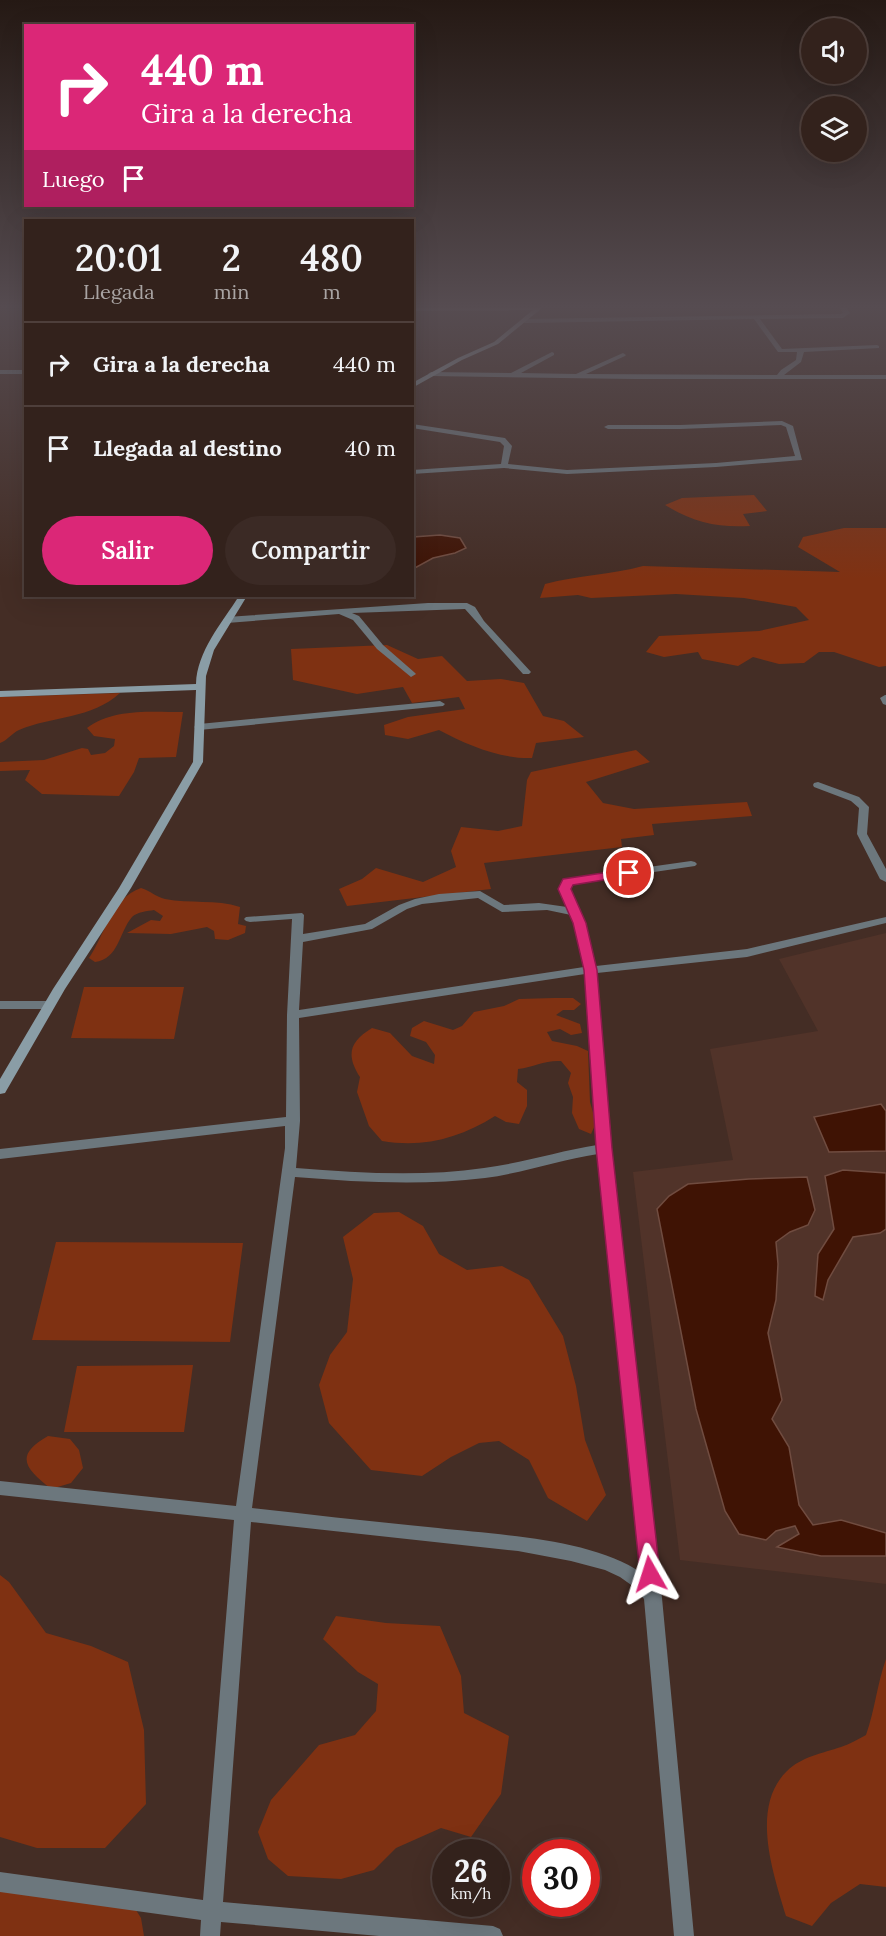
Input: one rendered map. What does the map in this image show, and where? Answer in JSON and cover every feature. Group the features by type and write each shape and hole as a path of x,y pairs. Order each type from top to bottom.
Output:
{"main road":[{"path":"0,1090 50,1005 125,888 198,762 200,687 209,650 242,597"},
{"path":"0,694 200,687"}],"street":[{"path":"414,472 504,466 567,472 716,465 799,458 789,426 782,423 608,427"},
{"path":"414,426 502,440 508,446 504,466"},
{"path":"227,620 418,606 466,606 472,609 481,623 525,672"},
{"path":"340,611 356,618 380,647 411,674"},
{"path":"199,727 440,704"},
{"path":"818,784 855,799 864,807 862,834 886,879"},
{"path":"684,1936 653,1598 604,1148 591,970 585,939 564,889 568,882 690,864"},
{"path":"297,939 368,927 403,907 419,901 470,893 480,894 502,909 537,905 558,906 574,914"},
{"path":"210,1936 243,1513 293,1121 293,1015 298,915 250,919"},
{"path":"293,1015 591,970 747,952 886,920"},
{"path":"0,1005 50,1005"},
{"path":"0,1154 293,1121"},
{"path":"288,1172 388,1179 424,1179 488,1173 564,1154 604,1148"},
{"path":"0,1488 528,1546 590,1559 617,1568 635,1576 645,1585 653,1598"},
{"path":"0,1882 212,1911 494,1936"}],"shaded area":[{"path":"754,495 767,511 743,514 750,526 706,523 685,516 665,505 682,498"},
{"path":"844,528 886,528 886,666 879,667 834,652 819,652 804,663 779,664 753,657 738,666 702,659 698,652 664,657 646,652 659,636 759,631 809,620 796,607 744,598 676,594 591,598 578,595 540,598 545,584 643,566 840,572 798,547 803,537"},
{"path":"440,535 460,538 466,548 433,558 414,568 414,537"},
{"path":"387,645 418,659 442,656 467,681 501,679 524,683 543,716 564,721 584,737 536,743 532,758 520,758 484,750 439,730 408,739 385,735 384,725 408,717 465,709 459,697 412,703 403,687 357,694 293,680 291,649"},
{"path":"120,693 97,708 32,725 19,730 0,743 0,697"},
{"path":"133,712 183,712 176,757 139,758 134,772 119,796 42,794 25,780 30,770 0,771 0,762 44,760 82,748 88,749 91,755 105,753 114,746 115,739 94,736 87,728 108,717"},
{"path":"636,750 650,762 586,782 603,803 634,809 747,802 752,816 652,824 654,835 621,839 622,847 484,863 491,889 347,906 339,889 362,879 376,868 423,882 456,867 451,851 461,827 498,831 522,826 527,780 531,772"},
{"path":"141,888 165,899 222,903 240,907 238,924 246,926 245,933 228,940 215,939 214,931 207,927 171,934 127,933 151,920 160,921 163,916 154,910 132,917 109,956 95,962 89,958 116,908 122,900"},
{"path":"886,933 886,1584 680,1560 633,1172 733,1160 710,1049 818,1031 779,959"},
{"path":"84,987 184,987 174,1039 71,1038"},
{"path":"573,998 581,1004 574,1010 563,1010 556,1015 580,1024 582,1033 571,1035 560,1029 547,1032 552,1041 577,1046 588,1051 590,1102 596,1123 591,1134 579,1129 572,1113 573,1097 568,1083 571,1073 561,1061 518,1069 517,1082 527,1090 527,1106 519,1124 506,1122 495,1116 455,1135 412,1143 382,1141 369,1126 357,1092 360,1077 352,1056 354,1044 364,1033 372,1028 390,1033 412,1056 434,1064 435,1055 426,1042 410,1036 412,1028 424,1021 453,1030 462,1026 474,1012 504,1006 519,999"},
{"path":"881,1104 886,1111 886,1151 829,1152 814,1117"},
{"path":"843,1170 886,1173 886,1229 880,1233 853,1237 828,1280 823,1300 815,1296 818,1254 834,1229 825,1176"},
{"path":"807,1177 815,1210 808,1225 790,1232 776,1242 778,1264 776,1300 768,1333 782,1400 772,1419 789,1447 799,1505 813,1525 841,1520 886,1533 886,1556 821,1556 777,1547 799,1534 795,1526 776,1531 766,1540 739,1534 725,1511 696,1409 657,1209 669,1196 688,1184"},
{"path":"399,1212 423,1226 439,1254 467,1270 502,1266 529,1280 563,1336 576,1386 585,1440 606,1495 587,1521 548,1498 529,1460 499,1441 479,1443 451,1457 422,1476 371,1470 329,1423 319,1385 330,1355 347,1332 353,1279 343,1237 374,1213"},
{"path":"56,1242 243,1243 230,1342 32,1340"},
{"path":"193,1365 184,1432 64,1432 77,1366"},
{"path":"48,1436 70,1439 79,1450 83,1468 71,1483 51,1489 35,1475 27,1462 30,1450"},
{"path":"0,1575 9,1582 46,1633 91,1646 128,1662 144,1730 146,1804 105,1848 37,1848 0,1837"},
{"path":"336,1616 386,1623 440,1626 461,1676 464,1713 509,1736 501,1794 471,1837 441,1828 396,1848 374,1870 341,1879 288,1876 268,1859 258,1832 271,1800 319,1745 355,1735 376,1711 378,1684 358,1672 323,1639"},
{"path":"886,1659 886,1887 860,1884 831,1903 812,1926 786,1916 771,1861 767,1821 769,1803 776,1786 793,1766 866,1735"},
{"path":"0,1886 126,1894 141,1918 144,1936 0,1936"}],"route":[{"path":"629,873 568,882 564,889 580,923 591,970 604,1148 650,1574"}]}
